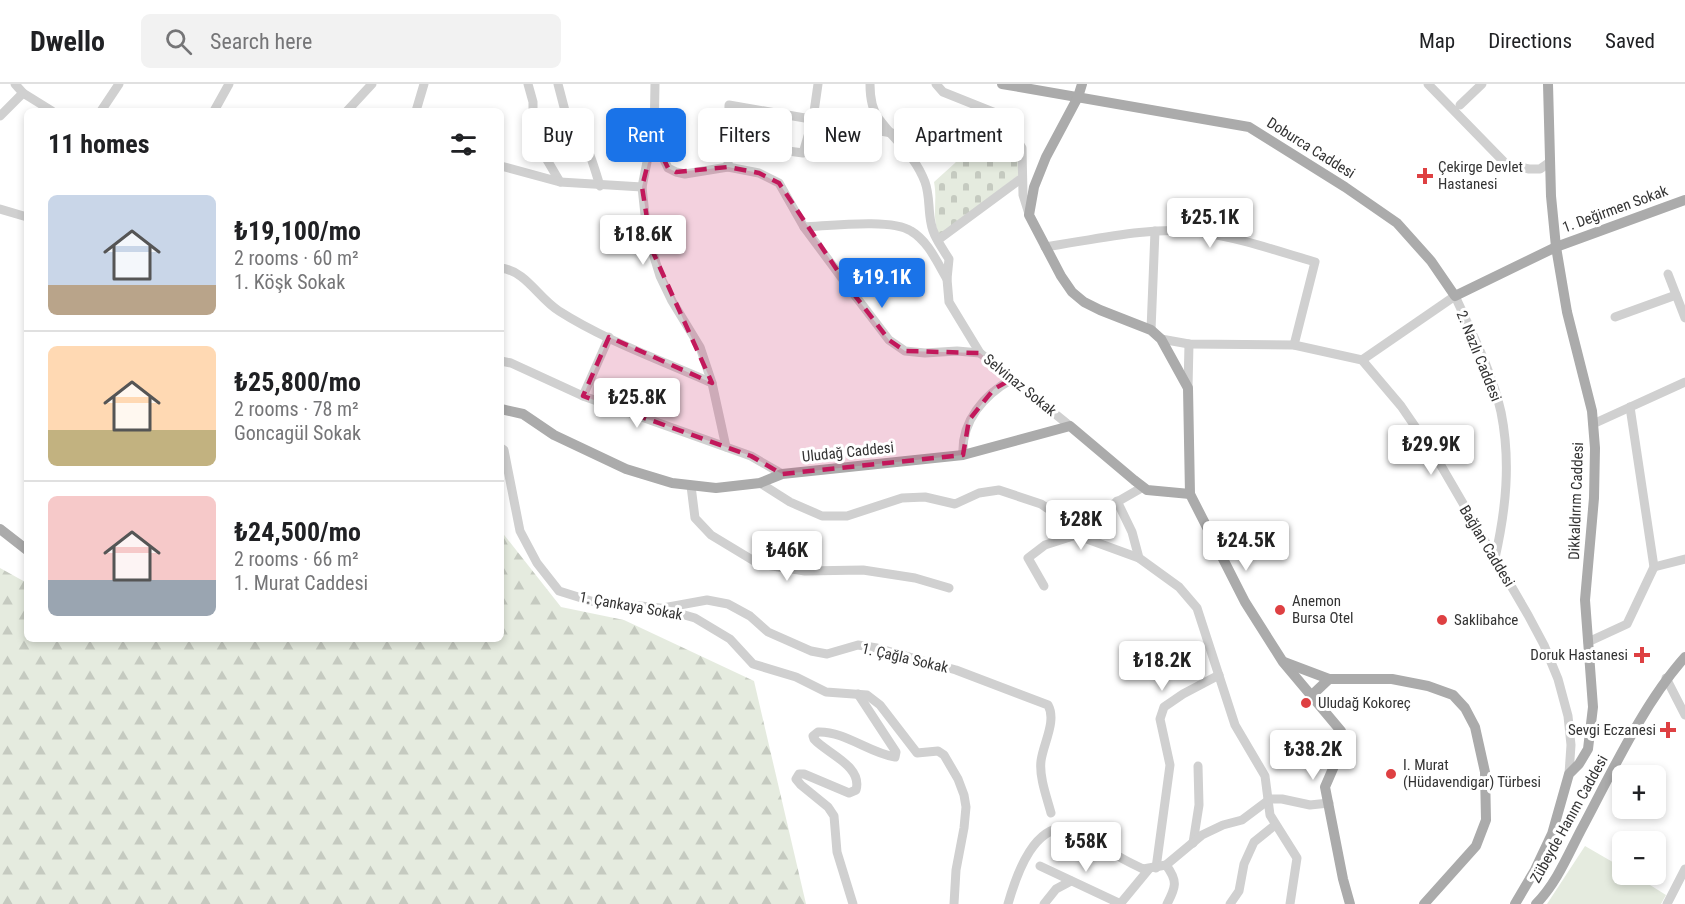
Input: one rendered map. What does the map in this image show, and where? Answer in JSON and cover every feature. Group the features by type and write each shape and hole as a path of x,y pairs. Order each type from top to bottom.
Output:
{"main road":[{"name":"Doburca Caddesi","path":"1002,84 1249,127 1345,187 1397,223 1431,261 1455,296"},
{"path":"1082,84 1078,97 1046,157 1034,187 1029,214 1072,292 1084,302 1151,330 1161,339 1188,388 1190,494 1245,602 1283,662 1341,731 1344,743 1325,787 1350,904"},
{"name":"Dikkaldırım Caddesi","path":"1515,904 1552,834 1569,774 1579,764 1588,749 1592,732 1592,684 1585,600 1594,498 1595,448 1592,411 1568,312 1556,247 1550,162 1548,84"},
{"name":"1. Değirmen Sokak","path":"1455,296 1556,247 1685,200"},
{"name":"Uludağ Caddesi","path":"504,410 523,414 554,435 626,469 672,483 716,488 760,483 782,474 963,454 1070,426"},
{"path":"1070,426 1147,490 1190,494"},
{"path":"0,529 24,548"},
{"name":"Zübeyde Hanım Caddesi","path":"1536,904 1558,874 1666,678 1685,657"},
{"path":"1283,662 1329,679 1392,679 1428,686 1453,695 1465,708 1475,726 1485,772 1486,820 1476,846 1424,904"},
{"path":"1311,696 1329,679"}],"street":[{"path":"15,84 23,93 47,108"},
{"path":"103,108 119,84"},
{"path":"350,108 372,84"},
{"path":"417,108 424,84"},
{"path":"528,84 533,108"},
{"path":"558,84 564,108"},
{"path":"655,84 655,108"},
{"path":"815,108 818,84"},
{"name":"Selvinaz Sokak","path":"870,84 872,101 878,118 904,146 925,182 930,199 931,223 950,259 947,279 949,302 980,353 1070,426"},
{"path":"936,84 943,92 993,112 1009,126 1022,148 1023,195 1029,214"},
{"path":"1428,84 1506,164 1540,169 1550,162"},
{"path":"1460,105 1482,84"},
{"path":"214,108 225,86"},
{"path":"0,116 23,93"},
{"path":"729,108 729,105 747,108"},
{"path":"882,132 892,134"},
{"path":"548,162 560,182"},
{"path":"592,162 600,186"},
{"path":"647,162 642,187 646,224 652,250 660,276 672,301 700,347 712,383 726,447"},
{"path":"665,162 668,168 685,174 728,167 759,173 779,183 804,227 889,340 905,351 980,353"},
{"path":"728,162 728,167"},
{"path":"504,167 560,182 642,187"},
{"path":"938,240 1022,178"},
{"path":"0,209 24,216"},
{"path":"804,227 890,224 910,231 931,251 947,279"},
{"path":"1046,247 1155,231 1197,232 1254,244 1315,262 1294,345"},
{"path":"1151,330 1155,231"},
{"path":"504,268 509,269 533,286 557,310 609,337 712,383"},
{"path":"1668,274 1685,318"},
{"path":"1615,317 1676,295"},
{"path":"1161,339 1189,344 1294,345 1362,360 1455,296"},
{"name":"2. Nazlı Caddesi","path":"1455,296 1481,353 1501,411 1507,479 1503,522 1495,558"},
{"path":"583,396 609,337"},
{"path":"1188,388 1189,344"},
{"name":"Bağlan Caddesi","path":"1362,360 1401,406 1436,457 1528,615 1558,679 1568,716 1571,744 1569,774"},
{"path":"504,362 583,396 751,456 782,474"},
{"path":"963,454 962,441 969,420 994,389 1012,379"},
{"path":"1593,424 1685,382"},
{"path":"1588,642 1626,624 1654,567 1630,407"},
{"name":"1. Çankaya Sokak","path":"504,450 520,531 537,563 559,591 591,601 660,608 695,618 730,639 753,664 796,677 826,692 867,695 880,705 917,753 938,751 944,755 958,779 966,807 956,870 954,904"},
{"path":"760,483 790,502 822,516 848,516 902,498 925,497 955,504 979,493 999,490 1041,504 1072,525 1076,535"},
{"path":"691,486 695,518 711,536 759,564 805,571 863,570 915,578 949,588"},
{"path":"1072,525 1091,517 1143,487"},
{"path":"1117,501 1132,532 1139,558"},
{"path":"1044,586 1028,558 1046,545 1076,535 1139,558 1179,587 1197,608 1235,725 1265,776 1270,799 1270,815 1297,858 1290,904"},
{"path":"1654,567 1685,559"},
{"name":"1. Çağla Sokak","path":"660,608 707,600 728,604 750,616 768,632 811,651 827,654 858,645 877,648 956,670 1048,705 1051,710 1041,762 1051,813"},
{"path":"1040,866 1120,904 1152,868 1170,765 1160,719 1164,707 1219,675"},
{"path":"1666,678 1685,715"},
{"path":"853,904 837,852 834,816 828,807 796,779 799,774 804,774 849,793 856,790 855,777 847,766 814,739 813,736 818,732 836,734 895,757 897,752 858,694"},
{"path":"1193,843 1199,805 1198,766"},
{"path":"1008,904 1015,879 1025,859 1038,840 1054,830 1074,829 1143,869 1166,865 1202,835 1223,825 1242,820 1270,799 1310,805 1329,803"},
{"path":"1230,904 1239,891 1244,864 1254,842 1275,825"},
{"path":"1166,865 1173,875 1175,884 1167,904"},
{"path":"1667,904 1685,869"},
{"path":"1044,904 1056,889 1071,882"}],"highlighted area":[{"path":"654,139 668,168 676,172 728,167 759,173 779,183 847,285 889,340 905,351 980,353 1012,379 994,389 969,420 963,455 782,474 751,456 583,396 609,337 712,383 652,250 642,187"}],"green space":[{"path":"1018,162 1020,174 939,236 935,221 934,182 955,163"},
{"path":"504,535 561,607 624,620 754,681 806,904 0,904 0,568 24,581 24,642 504,642"},
{"path":"1585,846 1612,862 1612,885 1650,885 1666,895 1661,904 1547,904"}],"place":[{"name":"Çekirge Devlet Hastanesi","path":"1425,176"},
{"name":"Anemon Bursa Otel","path":"1280,610"},
{"name":"Saklibahce","path":"1442,620"},
{"name":"Doruk Hastanesi","path":"1642,655"},
{"name":"Uludağ Kokoreç","path":"1306,703"},
{"name":"Sevgi Eczanesi","path":"1668,730"},
{"name":"I. Murat (Hüdavendigar) Türbesi","path":"1391,774"}]}
